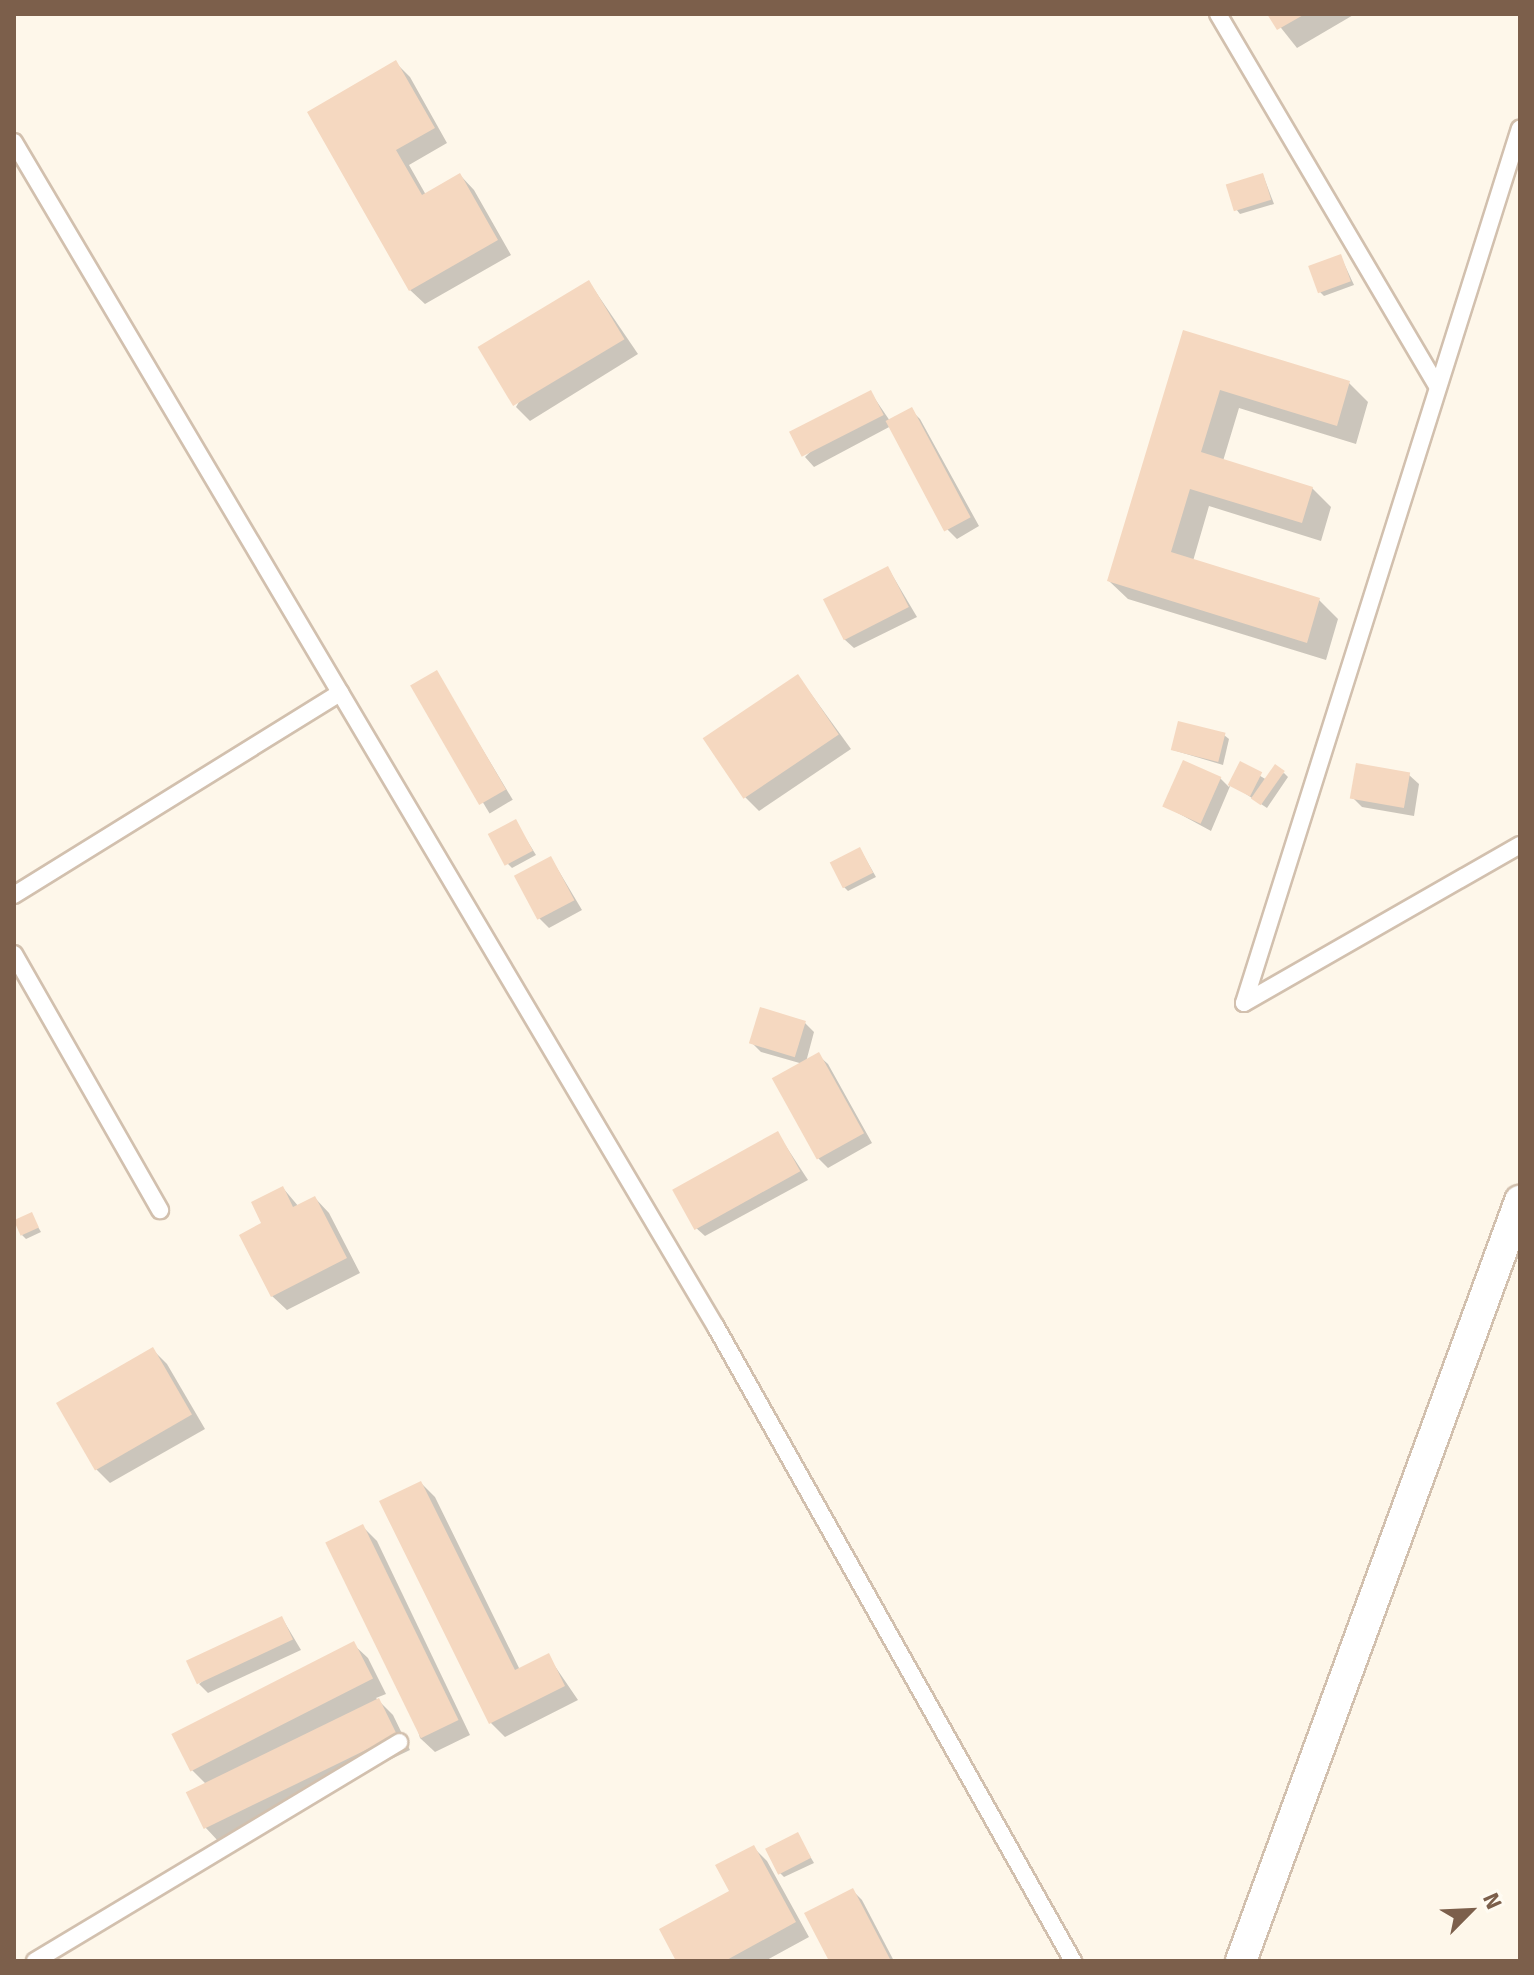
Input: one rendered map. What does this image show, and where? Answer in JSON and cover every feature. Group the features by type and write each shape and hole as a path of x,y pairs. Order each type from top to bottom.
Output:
{"street":[{"path":"1241,1961 1520,1201"}],"lane":[{"path":"1218,14 1438,387"},
{"path":"1520,128 1244,1003 1520,845"},
{"path":"15,147 716,1327 1073,1961"},
{"path":"14,895 340,693"},
{"path":"14,954 160,1210"},
{"path":"35,1961 399,1742"}],"building":[{"path":"1267,14 1305,14 1277,30"},
{"path":"396,60 435,128 396,150 422,195 460,173 498,240 409,291 307,112"},
{"path":"1263,173 1271,200 1234,211 1226,184"},
{"path":"1341,254 1351,281 1318,293 1308,266"},
{"path":"589,280 625,339 513,406 478,347"},
{"path":"1183,330 1350,381 1337,426 1220,390 1201,452 1313,487 1302,523 1190,489 1171,552 1320,598 1307,643 1107,581"},
{"path":"871,390 884,415 802,457 789,432"},
{"path":"912,407 971,517 944,531 886,421"},
{"path":"888,566 909,607 844,640 823,599"},
{"path":"437,670 506,790 479,805 410,686"},
{"path":"798,674 839,735 743,799 703,738"},
{"path":"1178,721 1226,733 1218,762 1171,750"},
{"path":"1183,760 1221,777 1201,824 1162,807"},
{"path":"1240,761 1262,772 1250,796 1228,785"},
{"path":"1356,763 1410,773 1404,808 1350,798"},
{"path":"1275,764 1285,771 1261,805 1251,798"},
{"path":"516,819 533,851 505,866 488,834"},
{"path":"860,847 873,873 843,888 830,862"},
{"path":"551,856 574,900 537,920 514,876"},
{"path":"760,1007 806,1021 795,1057 749,1043"},
{"path":"819,1052 864,1133 817,1160 772,1078"},
{"path":"778,1131 800,1171 694,1230 672,1190"},
{"path":"283,1186 293,1207 315,1196 347,1258 271,1297 239,1235 261,1223 251,1202"},
{"path":"32,1212 39,1228 21,1236 14,1220"},
{"path":"153,1347 192,1415 95,1471 56,1403"},
{"path":"421,1481 515,1670 549,1653 565,1686 489,1724 379,1501"},
{"path":"363,1524 459,1720 421,1738 325,1542"},
{"path":"282,1616 293,1640 197,1684 186,1661"},
{"path":"354,1641 373,1678 190,1771 171,1734"},
{"path":"379,1698 397,1735 204,1829 186,1792"},
{"path":"798,1832 811,1858 778,1875 765,1849"},
{"path":"754,1845 796,1922 725,1961 676,1961 659,1929 729,1891 715,1865"},
{"path":"853,1888 891,1961 829,1961 804,1913"}]}
